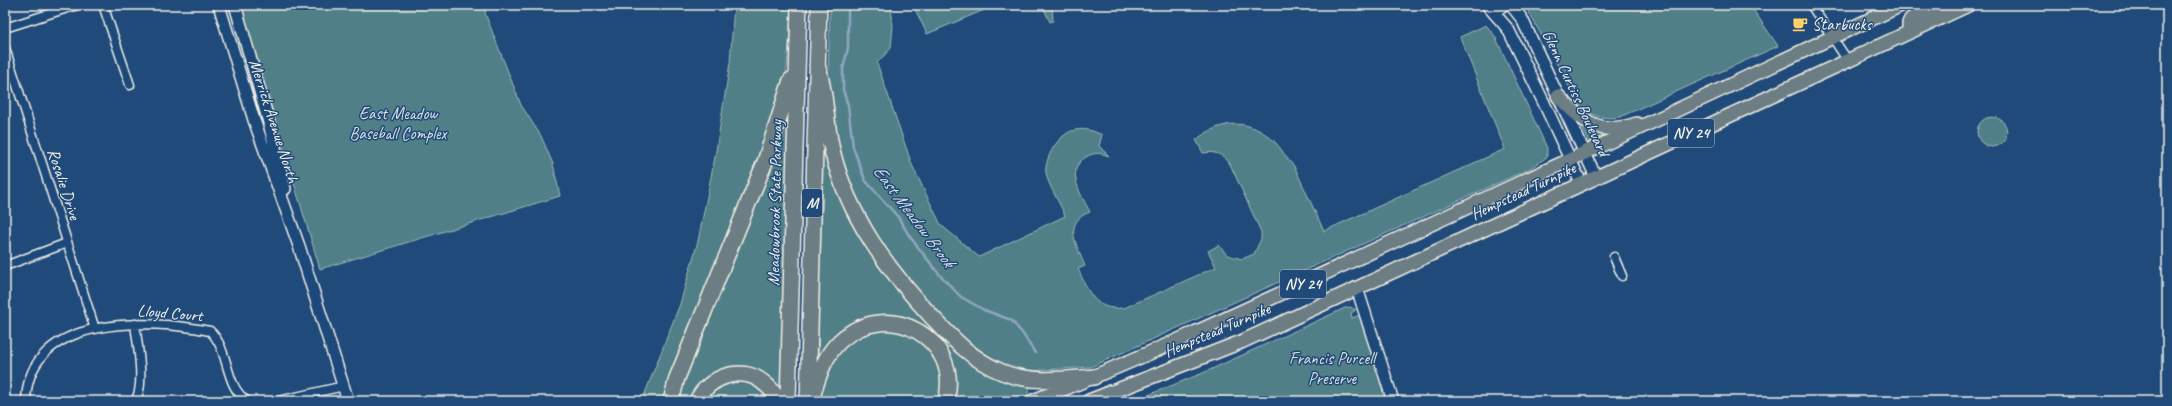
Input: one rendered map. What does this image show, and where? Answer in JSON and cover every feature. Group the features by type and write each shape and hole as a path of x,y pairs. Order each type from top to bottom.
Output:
{"highway":[{"name":"Meadowbrook State Parkway","path":"788,401 799,5"},
{"name":"M","path":"809,401 819,5"},
{"path":"817,65 832,154 843,187 870,240 887,265 917,301 957,343 977,359 1002,372 1030,380 1094,377"},
{"path":"671,401 677,378 764,162 797,66"},
{"path":"809,401 823,364 834,347 849,334 865,326 879,323 895,323 908,326 924,334 933,343 940,352 948,370 949,390 946,401"},
{"path":"697,401 707,387 718,378 731,374 752,376 765,383 779,401"}],"main road":[{"name":"Merrick Avenue North","path":"219,5 254,120 299,246 348,401"},
{"name":"Merrick Avenue North","path":"235,5 268,119 299,246"},
{"name":"Glenn Curtiss Boulevard","path":"1511,5 1522,19 1596,177"},
{"name":"Hempstead Turnpike","path":"1033,401 1094,377 1225,320 1901,5"},
{"path":"1909,32 1909,23 1911,19 1938,5"},
{"name":"Hempstead Turnpike","path":"1089,401 1105,397 1241,342 1968,5"},
{"name":"Glenn Curtiss Boulevard","path":"1495,7 1508,29 1581,184"},
{"path":"1558,96 1578,117 1592,125 1610,128 1632,126 1676,111"},
{"path":"1357,288 1393,401"}],"street":[{"path":"5,28 77,5"},
{"path":"103,5 130,85"},
{"path":"1811,5 1848,61"},
{"name":"Rosalie Drive","path":"5,48 95,329"},
{"path":"5,266 67,243"},
{"path":"1614,257 1622,276"},
{"path":"135,324 140,380 138,397 135,401"},
{"name":"Lloyd Court","path":"26,401 28,383 35,366 46,351 57,343 73,335 95,329 135,324 149,324 210,331 219,342 232,381 240,396 247,401"},
{"path":"278,401 344,386"}],"green space":[{"name":"East Meadow Baseball Complex","path":"240,5 488,5 485,13 521,105 541,136 553,164 560,196 320,269"},
{"path":"734,5 792,5 787,68 780,101 667,401 642,401 680,304 698,241 715,157 730,63"},
{"path":"830,5 891,5 893,26 891,48 877,63 912,165 941,225 979,257 1065,216 1047,177 1047,160 1058,141 1069,132 1079,129 1093,131 1102,135 1099,146 1109,156 1103,154 1089,155 1080,162 1076,169 1075,176 1079,191 1090,212 1081,216 1076,222 1074,235 1078,251 1085,266 1078,269 1089,292 1099,303 1114,308 1124,308 1216,267 1208,251 1219,245 1227,255 1242,259 1254,254 1261,239 1261,232 1230,164 1225,158 1218,154 1211,152 1203,153 1196,140 1216,128 1236,124 1246,125 1265,134 1275,142 1294,166 1324,231 1505,149 1460,37 1486,25 1495,36 1547,148 1547,157 1531,168 1091,367 1012,372 965,345 900,276 858,203 842,162 833,115 828,75"},
{"path":"913,5 996,5 927,34"},
{"path":"1042,5 1052,5 1053,21 1050,22"},
{"path":"1525,5 1750,5 1778,46 1620,117 1609,118 1588,112 1579,105"},
{"path":"1992,117 2003,121 2007,132 2003,143 1992,147 1981,143 1977,132 1981,121"},
{"path":"784,118 788,120 788,138 782,395 750,371 692,401 675,401"},
{"path":"1579,121 1611,132 1589,142"},
{"path":"826,144 835,176 941,334 1031,385 1027,396 1012,401 953,401 949,362 952,359 936,340 895,319 829,342 819,355 817,303 818,224 823,145"},
{"name":"Francis Purcell Preserve","path":"1350,307 1356,310 1351,313 1352,318 1360,315 1363,321 1386,401 1133,401 1203,373"},
{"path":"891,327 912,333 933,347 943,368 942,401 819,401 819,389 832,355 869,329"},
{"path":"741,379 759,384 773,401 703,401 722,382"}],"waterway":[{"name":"East Meadow Brook","path":"848,5 848,48 843,69 843,90 848,105 853,147 865,180 898,217 910,237 939,274 961,297 984,310 1011,320 1023,334 1035,353"}],"place":[{"name":"Starbucks","path":"1800,24"}]}
